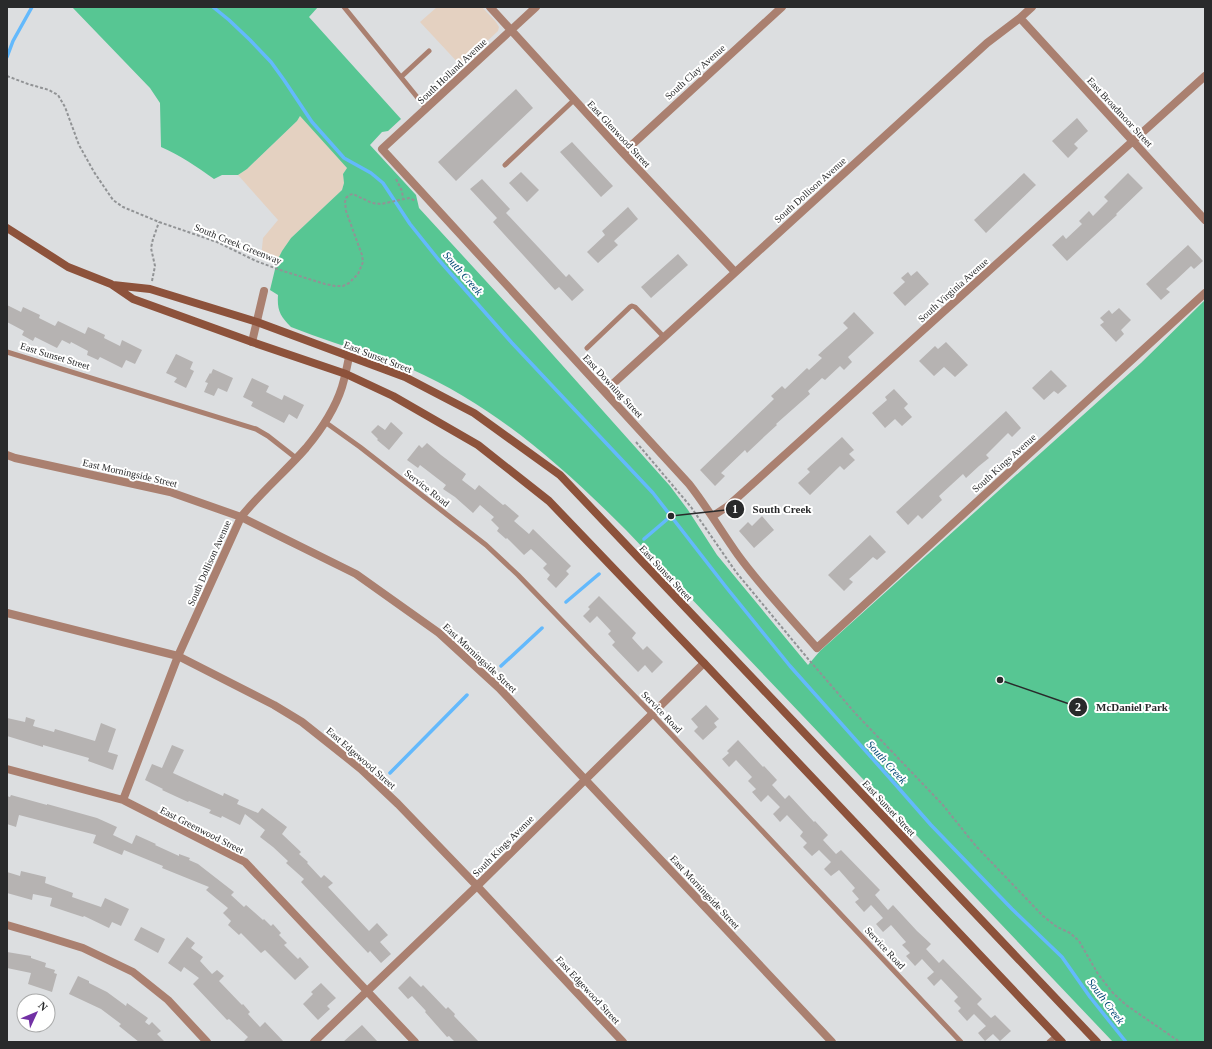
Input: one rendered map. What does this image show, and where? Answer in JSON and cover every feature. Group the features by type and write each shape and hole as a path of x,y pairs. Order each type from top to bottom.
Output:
{"main road":[{"name":"East Sunset Street","path":"7,228 68,267 111,284 133,299 346,374 393,396 478,445 549,501 1062,1042"},
{"name":"East Sunset Street","path":"111,284 150,289 257,322 405,377 474,413 560,476 1097,1042"}],"street":[{"name":"East Glenwood Street","path":"490,7 510,31 622,153 735,272"},
{"name":"South Holland Avenue","path":"382,149 536,7"},
{"name":"South Clay Avenue","path":"622,153 782,7"},
{"name":"South Dollison Avenue","path":"605,392 987,43 1032,7"},
{"name":"East Broadmoor Street","path":"1020,18 1205,220"},
{"name":"South Virginia Avenue","path":"713,516 734,500 1205,76"},
{"name":"East Downing Street","path":"382,149 689,484 713,516 738,555 817,648"},
{"path":"252,342 264,291"},
{"name":"South Kings Avenue","path":"817,648 1205,293"},
{"name":"South Dollison Avenue","path":"122,800 178,656 241,517 253,502 296,458 325,422 342,388 349,357"},
{"name":"East Morningside Street","path":"7,455 170,492 241,517 356,574 439,633 499,688 832,1042"},
{"name":"East Edgewood Street","path":"7,613 178,656 274,705 302,722 361,769 398,804 623,1042"},
{"name":"South Kings Avenue","path":"314,1042 477,886 704,663"},
{"name":"East Greenwood Street","path":"7,769 122,800 245,862 415,1042"},
{"path":"7,925 82,948 133,972 168,1000 207,1042"}],"lane":[{"path":"344,7 426,108"},
{"path":"401,77 429,51"},
{"path":"505,165 574,100"},
{"path":"587,348 632,306 635,307 664,337"},
{"name":"East Sunset Street","path":"7,352 256,429 274,440 296,458"},
{"name":"Service Road","path":"325,422 360,447 502,559 652,714 961,1042"},
{"path":"1049,1042 1056,1036"}],"path":[{"name":"South Creek Greenway","path":"7,76 49,90 58,95 65,107 85,157 109,194 118,204 159,222 212,240 256,261 324,284 343,286 349,283 358,274 363,262 362,255 346,211 346,198 352,194 367,201 381,204 403,198"},
{"path":"152,280 155,266 151,248 159,222"}],"shaded area":[{"path":"437,7 482,7 496,22 499,27 498,31 461,66 420,22"},
{"path":"300,116 347,168 343,174 344,183 342,190 291,238 277,261 261,258 263,238 278,220 238,175 247,169 297,121"}],"green space":[{"path":"72,7 318,7 309,17 401,119 388,131 382,132 370,145 416,195 419,208 529,328 670,486 688,510 717,555 808,665 820,651 1141,363 1205,300 1205,1042 1113,1042 626,530 552,461 526,439 499,420 442,384 411,369 291,327 280,312 278,295 270,290 277,261 291,238 342,190 344,183 343,174 347,168 300,116 297,121 247,169 238,175 222,175 214,179 182,157 161,147 160,103 150,88"}],"building":[{"path":"516,89 533,108 456,181 438,162"},
{"path":"1077,118 1088,131 1074,144 1078,148 1068,158 1052,141"},
{"path":"572,142 613,186 601,197 560,152"},
{"path":"521,172 539,190 527,202 509,183"},
{"path":"1024,173 1036,185 986,233 974,220"},
{"path":"1128,173 1143,188 1116,214 1117,215 1067,261 1052,245 1063,235 1066,239 1082,224 1079,221 1089,211 1093,216 1108,201 1104,197"},
{"path":"482,179 510,209 506,213 566,277 569,274 584,290 572,301 559,287 555,290 493,222 497,218 470,189"},
{"path":"628,207 638,219 614,241 618,245 598,263 587,252 605,235 602,231"},
{"path":"1188,245 1203,261 1194,269 1191,266 1166,289 1170,292 1161,300 1146,284"},
{"path":"678,254 688,265 651,298 641,287"},
{"path":"917,271 929,284 905,306 893,293 905,282 901,278 908,272 911,276"},
{"path":"7,305 21,312 23,307 40,315 39,318 55,326 58,321 85,334 88,327 105,335 104,338 120,346 122,340 142,350 135,364 126,360 122,368 100,357 98,360 87,355 88,351 71,342 70,344 62,340 57,348 35,337 33,341 22,335 24,331 7,322"},
{"path":"1119,308 1131,320 1121,330 1124,334 1116,342 1100,325 1104,322 1100,318 1109,310 1112,314"},
{"path":"854,312 874,333 848,357 852,362 844,370 840,366 825,380 822,378 808,391 810,394 776,424 777,425 747,453 745,450 721,473 725,476 715,486 700,470 774,399 771,396 782,386 785,389 807,368 809,370 822,358 818,355 848,328 843,323"},
{"path":"946,342 968,365 955,377 944,367 934,376 919,361 935,346 938,349"},
{"path":"176,354 193,362 190,369 194,371 186,388 174,382 177,378 166,373"},
{"path":"213,369 233,378 227,392 218,388 214,396 204,392 208,383 205,382"},
{"path":"1051,370 1067,386 1058,394 1054,391 1044,400 1032,388"},
{"path":"252,378 269,386 266,392 282,400 284,395 304,405 297,419 289,414 284,423 251,406 253,402 243,397"},
{"path":"894,389 908,404 904,408 912,417 902,426 895,419 885,428 872,413 887,400 885,397"},
{"path":"1006,411 1021,428 1012,437 1008,433 986,455 989,458 966,478 963,474 939,496 942,500 922,519 918,515 908,525 896,512"},
{"path":"391,422 403,433 389,450 377,440 378,439 371,432 378,425 385,430"},
{"path":"842,437 854,450 849,454 855,460 844,470 840,466 810,495 798,483 810,472 807,469"},
{"path":"427,443 466,474 462,480 475,490 479,485 503,505 505,504 519,516 514,521 529,534 533,529 571,566 566,571 569,574 556,588 547,579 550,575 543,568 547,564 531,549 524,555 507,538 506,539 497,531 499,528 491,520 494,517 480,505 473,513 455,497 443,489 446,485 420,465 418,468 407,460 419,445 422,448"},
{"path":"762,516 774,530 754,548 739,531 748,522 752,526"},
{"path":"870,535 886,552 877,560 873,557 849,579 853,582 844,591 828,575"},
{"path":"599,596 636,633 632,638 643,650 647,646 663,662 652,673 645,665 638,672 612,645 615,642 608,634 611,631 597,616 590,623 583,616 590,609 588,607"},
{"path":"706,705 719,719 714,723 717,727 703,740 694,731 698,727 691,719"},
{"path":"26,717 35,720 33,726 54,732 55,729 95,741 101,723 116,729 108,752 118,755 113,770 88,761 89,758 43,745 43,747 7,736 7,718 25,722"},
{"path":"738,740 777,780 772,785 785,799 789,795 828,835 823,840 836,854 841,850 880,890 875,895 888,910 893,905 931,944 926,949 939,963 943,959 982,999 977,1004 991,1018 995,1015 1011,1031 1000,1041 993,1034 985,1041 978,1033 986,1026 974,1014 967,1021 958,1011 961,1008 954,1001 958,997 941,979 934,986 927,978 934,972 922,959 915,966 906,956 910,953 902,945 906,942 891,925 883,932 876,924 883,918 871,905 864,912 855,902 859,899 852,891 855,888 839,870 831,876 824,869 831,862 819,850 812,856 803,847 807,843 800,836 803,832 787,815 780,822 773,814 780,807 768,795 761,802 752,792 756,789 748,781 752,777 736,760 729,767 722,759 729,753 727,751"},
{"path":"172,745 184,750 173,773 223,796 224,793 239,800 237,804 258,813 262,808 287,827 282,834 301,852 299,854 308,862 307,863 321,878 324,875 333,883 328,887 369,931 377,923 388,935 380,942 391,954 381,963 370,951 368,953 301,882 304,879 286,863 288,861 260,837 265,830 245,814 240,825 222,816 221,818 209,813 211,810 189,801 188,802 145,780 152,764 162,768"},
{"path":"11,795 97,818 117,827 113,835 132,844 136,835 179,856 179,854 190,858 189,860 198,864 234,892 231,895 244,907 246,905 271,926 273,924 281,933 279,935 287,943 284,945 298,959 300,957 309,967 295,980 265,950 261,953 241,933 239,935 228,925 231,921 223,913 228,908 206,890 209,887 162,868 163,866 124,850 122,855 93,843 96,835 19,815 16,827 7,824 7,796 10,797"},
{"path":"21,871 46,877 45,883 73,893 72,897 101,907 105,898 129,909 121,926 112,922 109,928 84,916 83,917 50,906 52,898 33,894 32,900 7,893 7,872 20,876"},
{"path":"141,927 165,939 158,953 134,940"},
{"path":"187,937 195,943 191,948 203,957 200,961 212,974 217,970 224,976 219,981 242,1005 243,1004 250,1012 248,1014 260,1027 265,1022 284,1042 243,1042 248,1037 229,1019 227,1020 193,984 199,978 184,967 181,972 168,963"},
{"path":"7,952 31,956 31,958 46,963 45,967 55,970 54,973 57,974 52,992 28,984 31,973 7,968"},
{"path":"78,976 107,992 126,1006 127,1003 148,1018 145,1022 149,1025 152,1022 161,1031 157,1034 165,1042 139,1042 119,1026 121,1024 101,1009 69,994"},
{"path":"410,976 421,987 423,985 446,1009 448,1007 455,1014 454,1016 479,1042 455,1042 449,1036 447,1037 412,996 408,999 398,988"},
{"path":"321,983 336,998 327,1006 330,1009 318,1020 303,1004 313,994 311,992"},
{"path":"362,1025 378,1042 343,1042"}],"waterway":[{"path":"7,57 13,41 32,7"},
{"name":"South Creek","path":"213,7 229,20 271,62 312,122 344,158 371,173 383,183 410,224 438,259 512,343 653,493 790,666 931,825 1012,909 1062,957 1090,997 1126,1042"},
{"path":"644,539 671,516"},
{"path":"566,602 599,574"},
{"path":"501,666 542,628"},
{"path":"390,773 467,695"}],"place":[{"name":"South Creek","path":"671,516"},
{"name":"McDaniel Park","path":"1000,680"}]}
